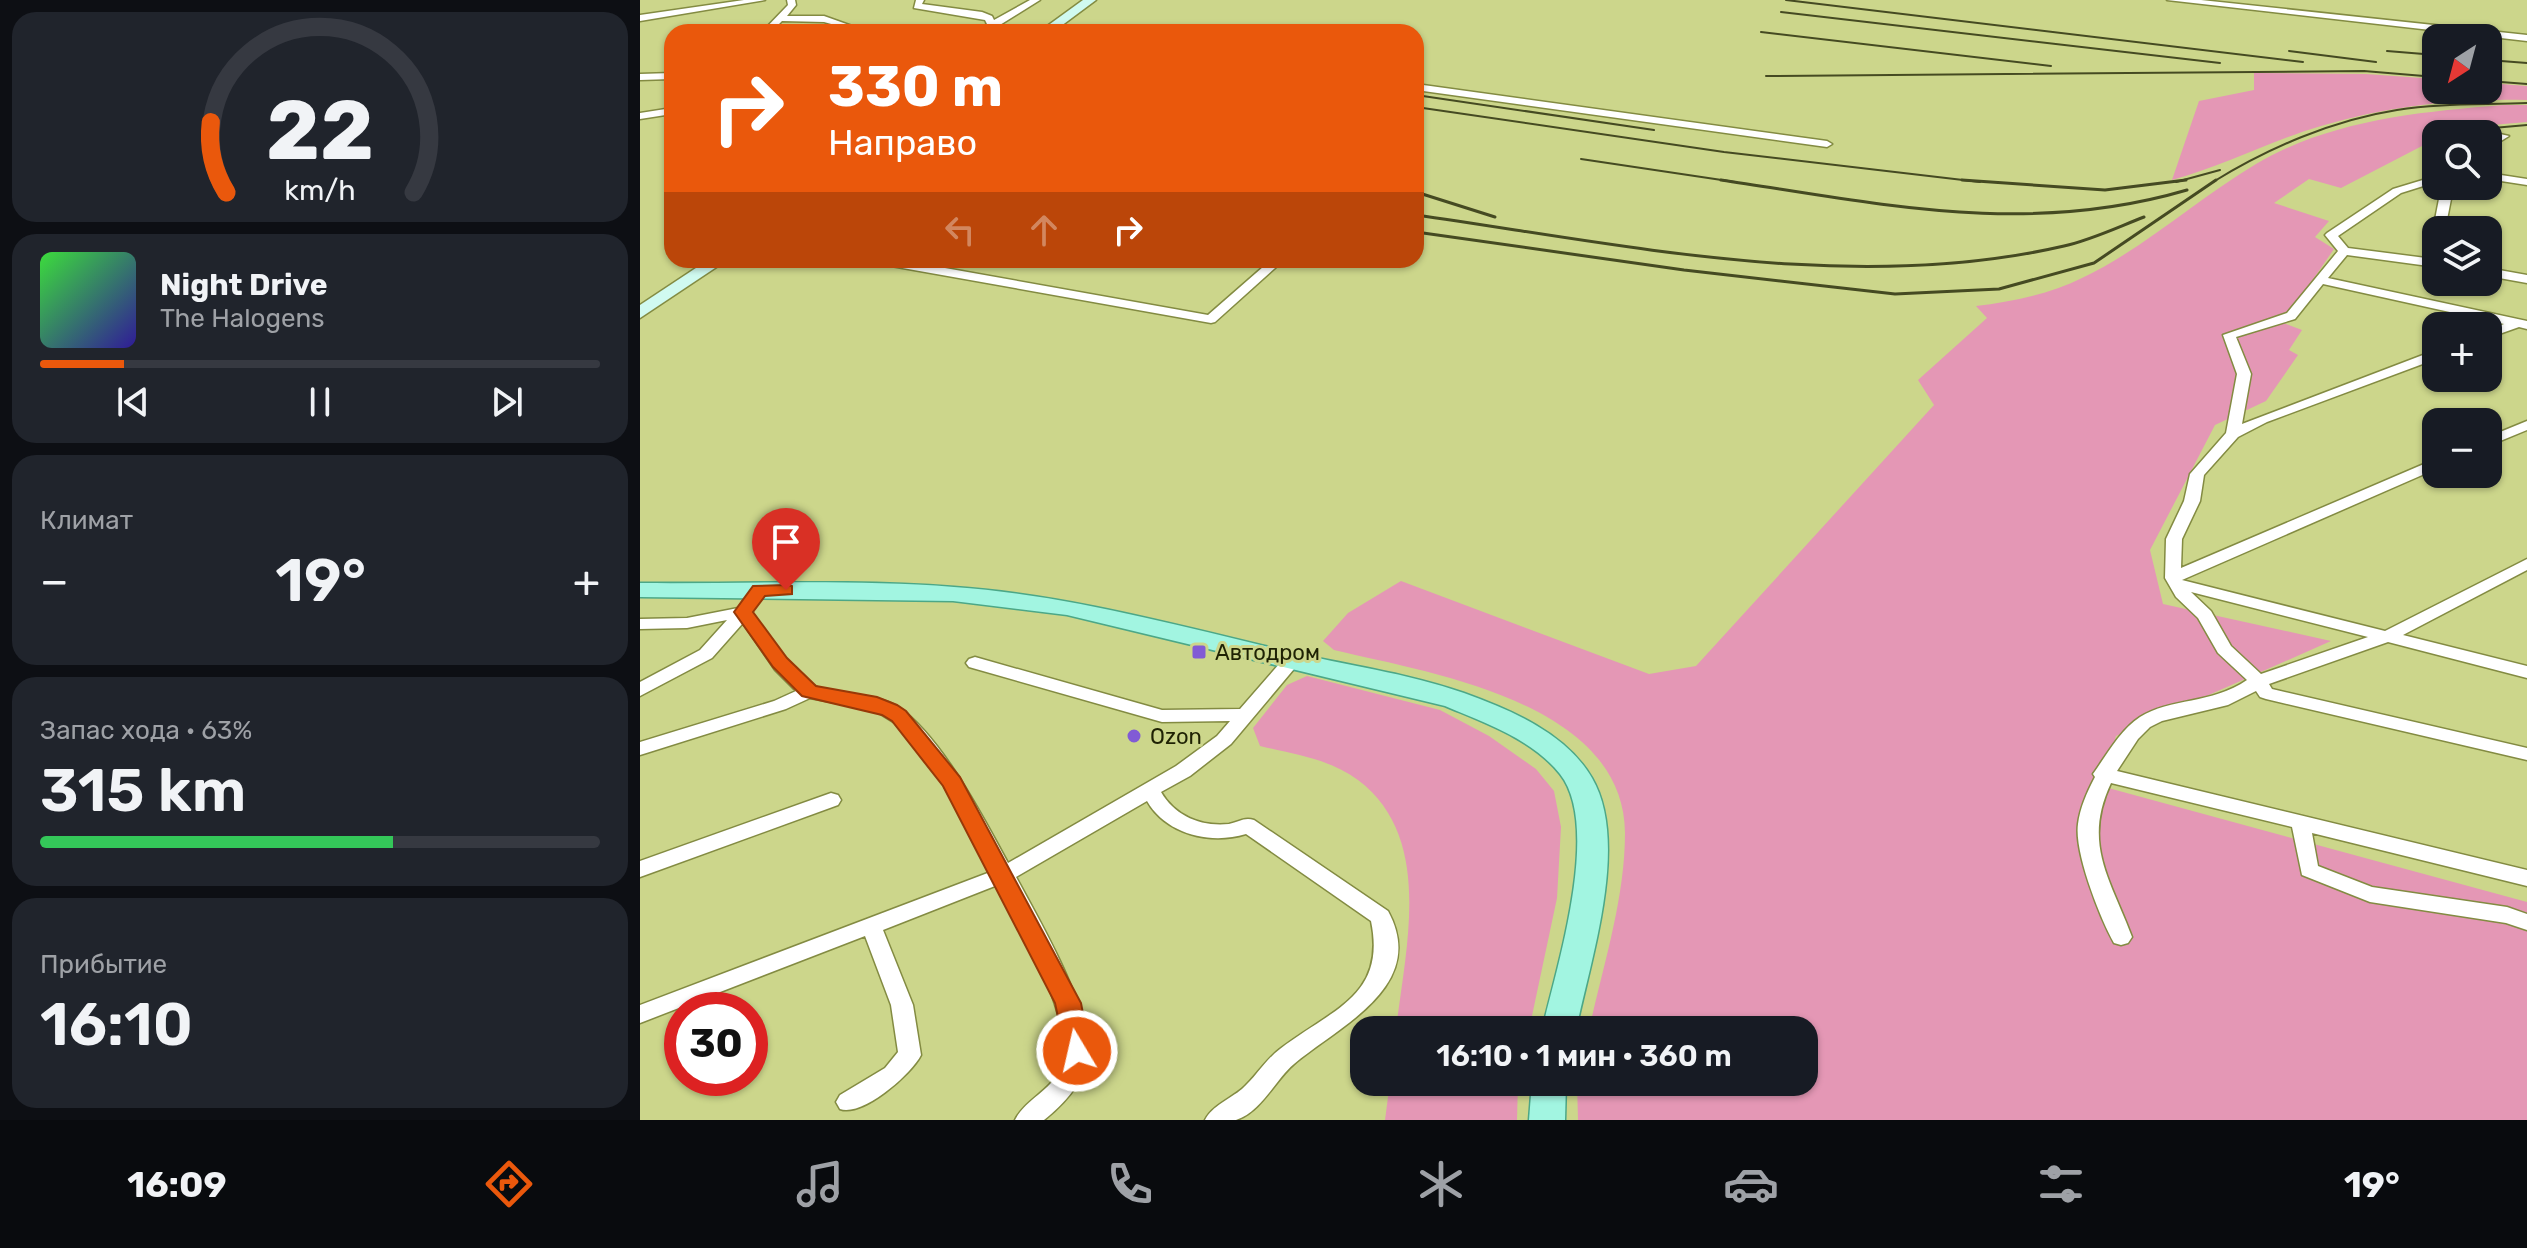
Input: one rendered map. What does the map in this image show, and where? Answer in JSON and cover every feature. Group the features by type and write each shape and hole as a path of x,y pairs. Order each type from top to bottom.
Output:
{"main road":[{"path":"1056,24 1090,0"},
{"path":"640,313 707,268"},
{"path":"640,590 752,601 953,594 1067,607 1453,699 1511,723 1553,752 1579,781 1592,818 1593,856 1562,1016"},
{"path":"1547,1120 1548,1096"}],"street":[{"path":"640,18 761,0"},
{"path":"775,24 791,0"},
{"path":"920,0 917,6 982,15 989,18 991,24"},
{"path":"995,24 1036,0"},
{"path":"2172,0 2527,38"},
{"path":"781,18 824,19 841,24"},
{"path":"640,77 664,76"},
{"path":"1424,88 1827,144"},
{"path":"640,116 664,112"},
{"path":"2502,178 2527,182"},
{"path":"2422,185 2397,191 2331,235 2344,251 2422,261"},
{"path":"2233,434 2244,374 2229,335 2291,316 2344,251"},
{"path":"925,268 1211,319 1269,268"},
{"path":"2502,275 2527,279"},
{"path":"2320,280 2522,324"},
{"path":"2502,330 2522,324"},
{"path":"2422,359 2262,419 2233,434 2197,474 2192,501 2174,539 2174,580 2205,615 2224,649 2258,681 2266,693 2527,754"},
{"path":"2502,436 2527,425"},
{"path":"2174,580 2422,470"},
{"path":"2121,937 2086,837 2102,774 2130,736 2153,717 2207,708 2239,696 2258,681 2386,637 2527,564"},
{"path":"2174,580 2527,672"},
{"path":"640,624 701,622 752,601"},
{"path":"640,690 706,654 752,601"},
{"path":"752,601 780,663 810,691 877,704 899,716 952,782 1003,875 1068,1003 1075,1039 1072,1071 1064,1085 1027,1120"},
{"path":"640,1014 1003,875 1150,790 1224,740 1293,659"},
{"path":"975,663 1162,716 1246,715"},
{"path":"640,749 780,705 810,691"},
{"path":"2102,774 2527,878"},
{"path":"1150,790 1170,817 1224,832 1247,825 1381,917 1388,939 1386,964 1372,991 1343,1018 1284,1058 1252,1096 1217,1120"},
{"path":"640,869 831,800"},
{"path":"2301,824 2309,870 2370,894 2507,915 2527,922"},
{"path":"848,1102 893,1075 910,1055 908,1024 871,926"}],"shaded area":[{"path":"2254,73 2422,78 2422,104 2432,104 2346,119 2172,180 2199,101 2254,90"},
{"path":"2502,84 2527,86 2527,100 2502,100"},
{"path":"2527,105 2527,122 2502,124 2502,120 2422,120 2422,146 2341,188 2309,179 2274,203 2329,221 2315,237 2334,249 2283,323 2302,330 2289,350 2298,355 2266,401 2215,425 2150,550 2163,604 2331,641 2116,736 2101,786 2527,902 2527,1120 1578,1120 1577,1096 1818,1096 1818,1016 1592,1016 1621,883 1625,833 1616,788 1593,752 1558,724 1515,701 1468,683 1334,650 1323,641 1348,613 1401,581 1649,674 1696,666 1934,405 1918,380 1987,318 1976,306 2057,289 2082,278 2149,238 2256,164 2285,149 2345,128 2439,111"},
{"path":"1307,676 1440,710 1489,736 1536,769 1554,791 1561,827 1557,898 1532,1016 1398,1016 1409,896 1406,863 1398,832 1382,804 1347,773 1323,762 1260,746 1253,728 1287,685"},
{"path":"1388,1096 1518,1096 1517,1120 1385,1120"}],"railway":[{"path":"1786,0 2303,62"},
{"path":"1781,12 2220,63"},
{"path":"1761,32 2051,66"},
{"path":"2289,51 2376,62"},
{"path":"2387,51 2422,54"},
{"path":"2502,61 2527,63"},
{"path":"1766,76 2364,71 2422,76"},
{"path":"2502,82 2527,84"},
{"path":"1424,96 1654,130"},
{"path":"2213,182 2302,137 2349,121 2429,106 2527,103"},
{"path":"1424,108 1724,152 1964,180"},
{"path":"2502,127 2527,125"},
{"path":"1581,159 1735,182"},
{"path":"2181,181 2220,170"},
{"path":"1721,180 1897,206 2012,214 2069,212 2128,204 2187,190"},
{"path":"1964,180 2105,190 2181,181"},
{"path":"1964,180 1980,182"},
{"path":"2181,181 2186,180"},
{"path":"2176,182 2181,181"},
{"path":"1424,233 1684,270 1895,294 1999,289 2094,263 2213,182"},
{"path":"1424,195 1495,217"},
{"path":"1424,216 1658,251 1821,266 1903,266 1984,260 2064,246 2144,217"}],"place":[{"name":"Автодром","path":"1199,652"},
{"name":"Ozon","path":"1134,736"}],"route":[{"path":"786,590 759,590 744,612 780,663 810,691 877,704 890,710 899,716 952,782 1068,1003 1077,1051"}]}
